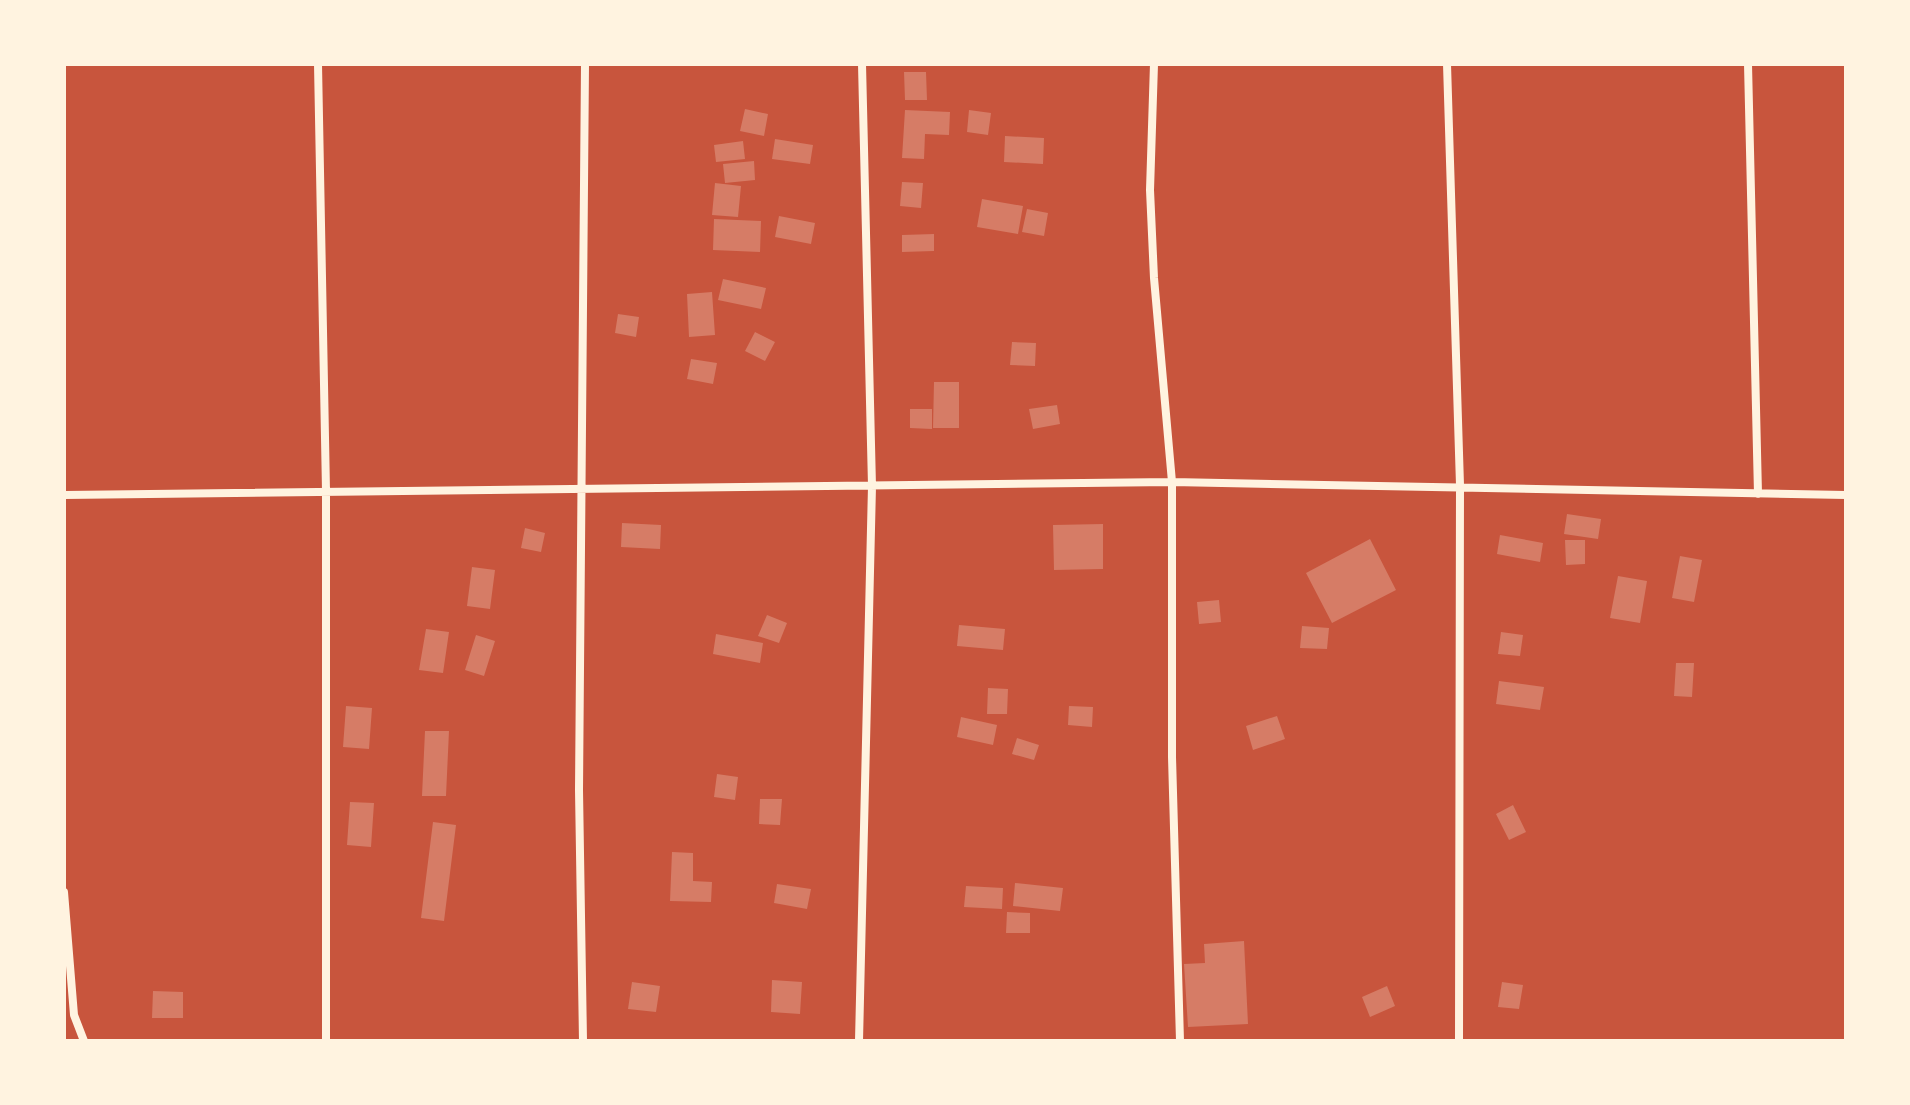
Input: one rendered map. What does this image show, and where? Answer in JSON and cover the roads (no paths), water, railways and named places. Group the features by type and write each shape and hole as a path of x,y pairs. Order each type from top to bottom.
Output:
{"street":[{"path":"318,64 326,491 326,1041"},
{"path":"583,1041 579,790 585,64"},
{"path":"859,1041 872,486 862,64"},
{"path":"1154,64 1152,234 1172,482 1172,757 1180,1041"},
{"path":"1447,64 1460,485 1459,1041"},
{"path":"1748,64 1758,494"},
{"path":"64,495 1172,482 1460,485 1846,495"},
{"path":"64,892 74,1015 84,1041"}]}
